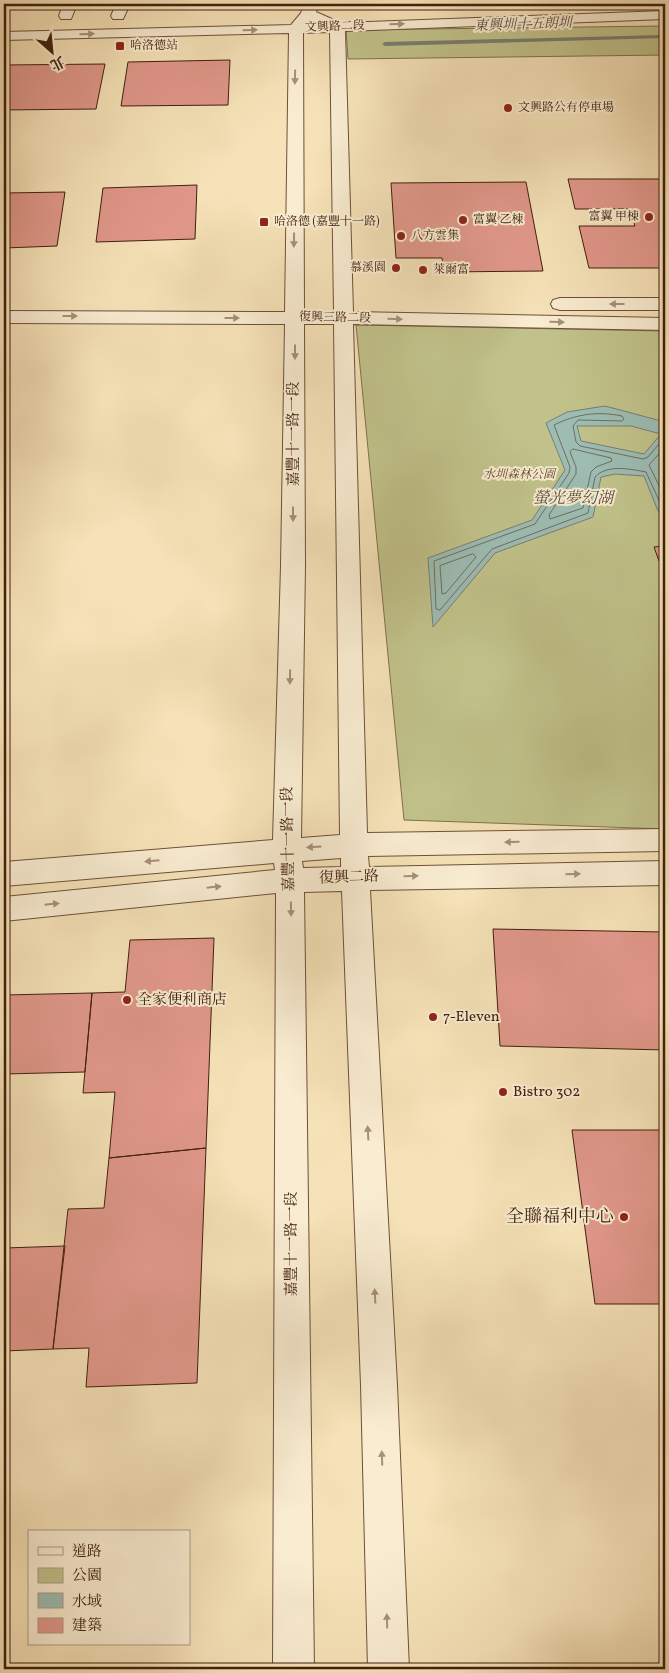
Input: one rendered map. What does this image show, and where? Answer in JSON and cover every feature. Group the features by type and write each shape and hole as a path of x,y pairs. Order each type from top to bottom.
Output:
{"street":[{"path":"293,21 310,9 337,20 354,844 379,1386 389,1669"},
{"path":"48,16 68,10 83,16"},
{"path":"101,16 121,10 138,16"},
{"name":"文興路二段","path":"4,36 293,21 665,16"},
{"name":"嘉豐十一路一段","path":"293,21 293,311 295,330 293,566 287,849 290,880 294,1669"},
{"name":"復興三路二段","path":"4,317 344,310 518,303"},
{"name":"復興三路二段","path":"4,304 293,311"},
{"path":"538,304 665,304"},
{"name":"復興三路二段","path":"344,310 665,324"},
{"path":"4,874 354,844 665,840"},
{"name":"復興二路","path":"4,909 290,880 357,877 665,872"}],"green space":[{"path":"663,26 665,31 665,55 348,59 346,30"},
{"name":"水圳森林公園","path":"356,325 665,331 665,829 404,820"}],"water":[{"name":"螢光夢幻湖","path":"605,406 665,422 665,515 658,511 644,476 615,474 601,477 593,517 495,553 433,627 428,558 532,520 565,470 546,423 567,412","holes":["577,426 631,426 661,434 644,454 581,441"]}],"building":[{"path":"230,60 228,105 121,106 128,62"},
{"path":"105,64 96,109 4,110 4,65"},
{"name":"富翼 甲棟","path":"568,179 665,179 665,268 589,268 579,226 635,226 630,209 575,209"},
{"name":"富翼 乙棟","path":"526,182 543,271 444,272 442,258 396,258 391,183"},
{"path":"197,185 195,239 96,242 103,188"},
{"path":"65,192 57,246 4,248 4,193"},
{"path":"665,546 665,561 659,561 654,547"},
{"path":"493,929 665,932 665,1050 500,1046"},
{"path":"214,938 206,1148 109,1158 115,1092 83,1093 92,993 125,992 130,940"},
{"path":"92,993 85,1072 4,1074 4,995"},
{"name":"全聯福利中心","path":"572,1130 665,1130 665,1304 595,1304"},
{"path":"206,1148 197,1383 86,1387 89,1348 53,1349 68,1209 104,1208 109,1158"},
{"path":"65,1246 53,1349 4,1351 4,1248"}],"waterway":[{"name":"東興圳十五朗圳","path":"385,44 662,37"}],"place":[{"name":"哈洛德站","path":"120,46"},
{"name":"文興路公有停車場","path":"508,108"},
{"name":"富翼 甲棟","path":"649,217"},
{"name":"富翼 乙棟","path":"463,220"},
{"name":"哈洛德 (嘉豐十一路)","path":"264,222"},
{"name":"八方雲集","path":"401,236"},
{"name":"慕溪園","path":"396,268"},
{"name":"萊爾富","path":"423,270"},
{"name":"全家便利商店","path":"127,1000"},
{"name":"7-Eleven","path":"433,1017"},
{"name":"Bistro 302","path":"503,1092"},
{"name":"全聯福利中心","path":"624,1217"}]}
